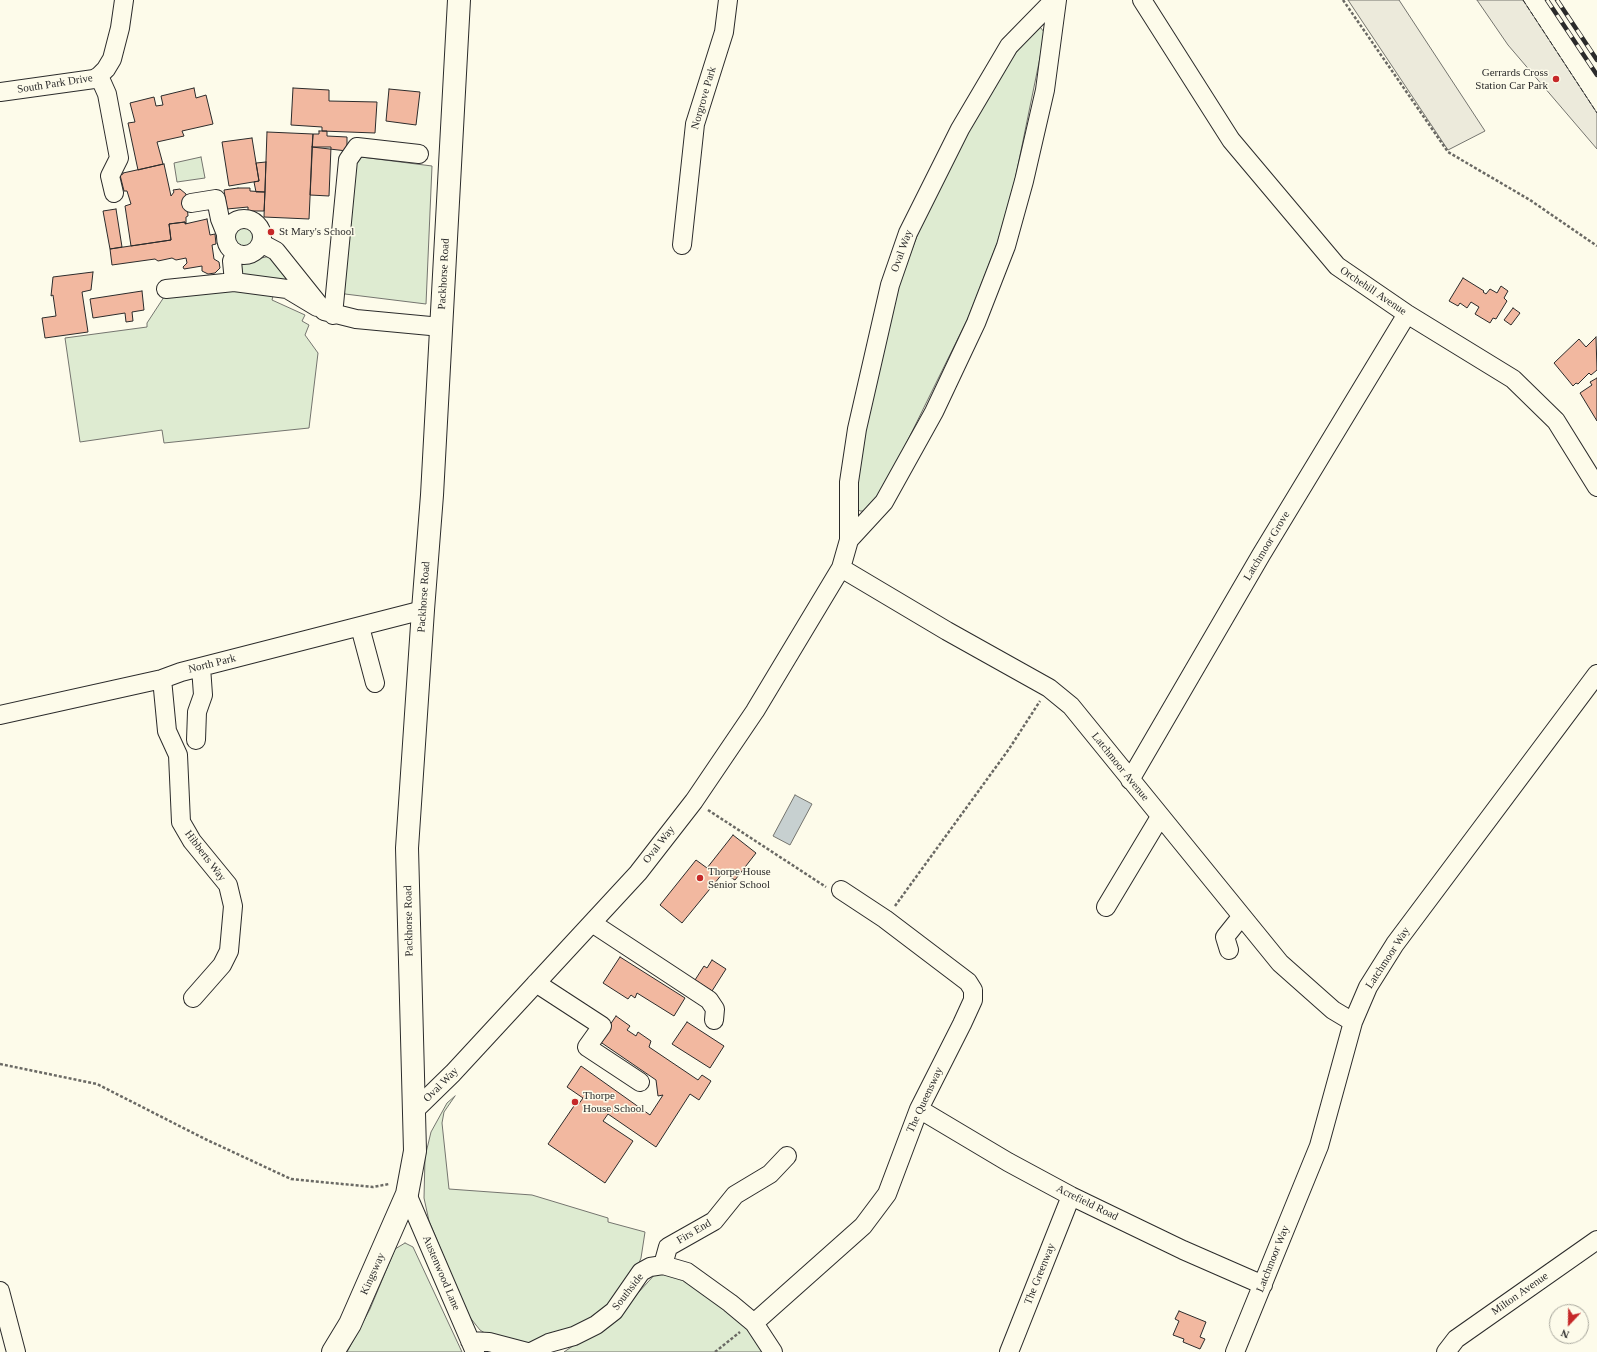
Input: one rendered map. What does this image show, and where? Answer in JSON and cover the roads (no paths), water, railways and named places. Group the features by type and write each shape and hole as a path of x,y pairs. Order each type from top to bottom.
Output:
{"main road":[{"name":"Packhorse Road","path":"409,1186 415,1151 407,848 432,496 459,0"},
{"name":"Kingsway","path":"333,1352 350,1324 409,1186"}],"street":[{"name":"South Park Drive","path":"0,92 94,79 99,76 106,69 112,59 120,28 124,0"},
{"name":"Norgrove Park","path":"682,245 695,124 724,32 728,0"},
{"name":"Oval Way","path":"414,1111 458,1067 638,873 694,801 755,711 841,568 849,540 849,482 857,429 890,285 908,233 960,128 1010,46 1054,0"},
{"name":"Oval Way","path":"849,540 884,502 934,412 976,323 1006,246 1024,181 1045,90 1057,0"},
{"name":"Orchehill Avenue","path":"1142,0 1231,140 1337,266 1407,314 1513,379 1556,421 1597,487"},
{"path":"99,76 107,94 119,158 110,176 114,192"},
{"path":"328,313 348,160 357,147 419,154"},
{"path":"191,203 216,199 228,246 236,253 249,254 254,252 261,243 262,237 258,226 248,220 237,221 228,228 226,234"},
{"path":"261,243 276,251 328,313"},
{"path":"234,282 232,261 236,253"},
{"path":"166,290 234,282 286,289 328,313 356,319 441,327"},
{"name":"Latchmoor Grove","path":"1130,780 1261,555 1407,314"},
{"name":"Latchmoor Avenue","path":"841,568 947,631 1049,688 1071,706 1280,964 1333,1010 1353,1022"},
{"name":"North Park","path":"0,715 162,679 201,667 423,610"},
{"path":"360,627 375,682"},
{"path":"196,740 197,712 203,695 201,667"},
{"name":"Latchmoor Way","path":"1235,1352 1319,1146 1353,1022 1368,987 1395,944 1597,674"},
{"name":"Hibberts Way","path":"162,679 167,731 178,755 181,822 192,841 228,885 233,906 229,951 222,965 193,998"},
{"path":"1106,907 1160,817"},
{"name":"The Queensway","path":"754,1323 863,1226 887,1194 919,1109 973,1000 973,990 968,982 885,919 841,890"},
{"path":"1229,950 1226,937 1241,917"},
{"path":"592,923 709,1000 714,1009 714,1020"},
{"path":"536,983 602,1026 587,1047 640,1082"},
{"name":"Acrefield Road","path":"919,1109 1008,1162 1072,1196 1183,1250 1263,1285"},
{"name":"Firs End","path":"663,1266 668,1247 714,1221 735,1195 770,1174 787,1156"},
{"name":"Austenwood Lane","path":"409,1186 473,1347"},
{"name":"The Greenway","path":"1009,1352 1072,1196"},
{"name":"Milton Avenue","path":"1446,1352 1456,1339 1597,1240"},
{"name":"Southside","path":"531,1352 549,1343 574,1336 596,1325 614,1311 641,1272 650,1267 663,1266 687,1272 754,1323 773,1352"},
{"path":"0,1291 16,1352"},
{"path":"473,1347 489,1342 527,1352"}],"railway":[{"path":"1547,0 1597,75"},
{"path":"1557,0 1597,60"}],"place":[{"name":"Gerrards Cross Station Car Park","path":"1556,79"},
{"name":"St Mary's School","path":"271,232"},
{"name":"Thorpe House Senior School","path":"700,878"},
{"name":"Thorpe House School","path":"575,1102"}]}
